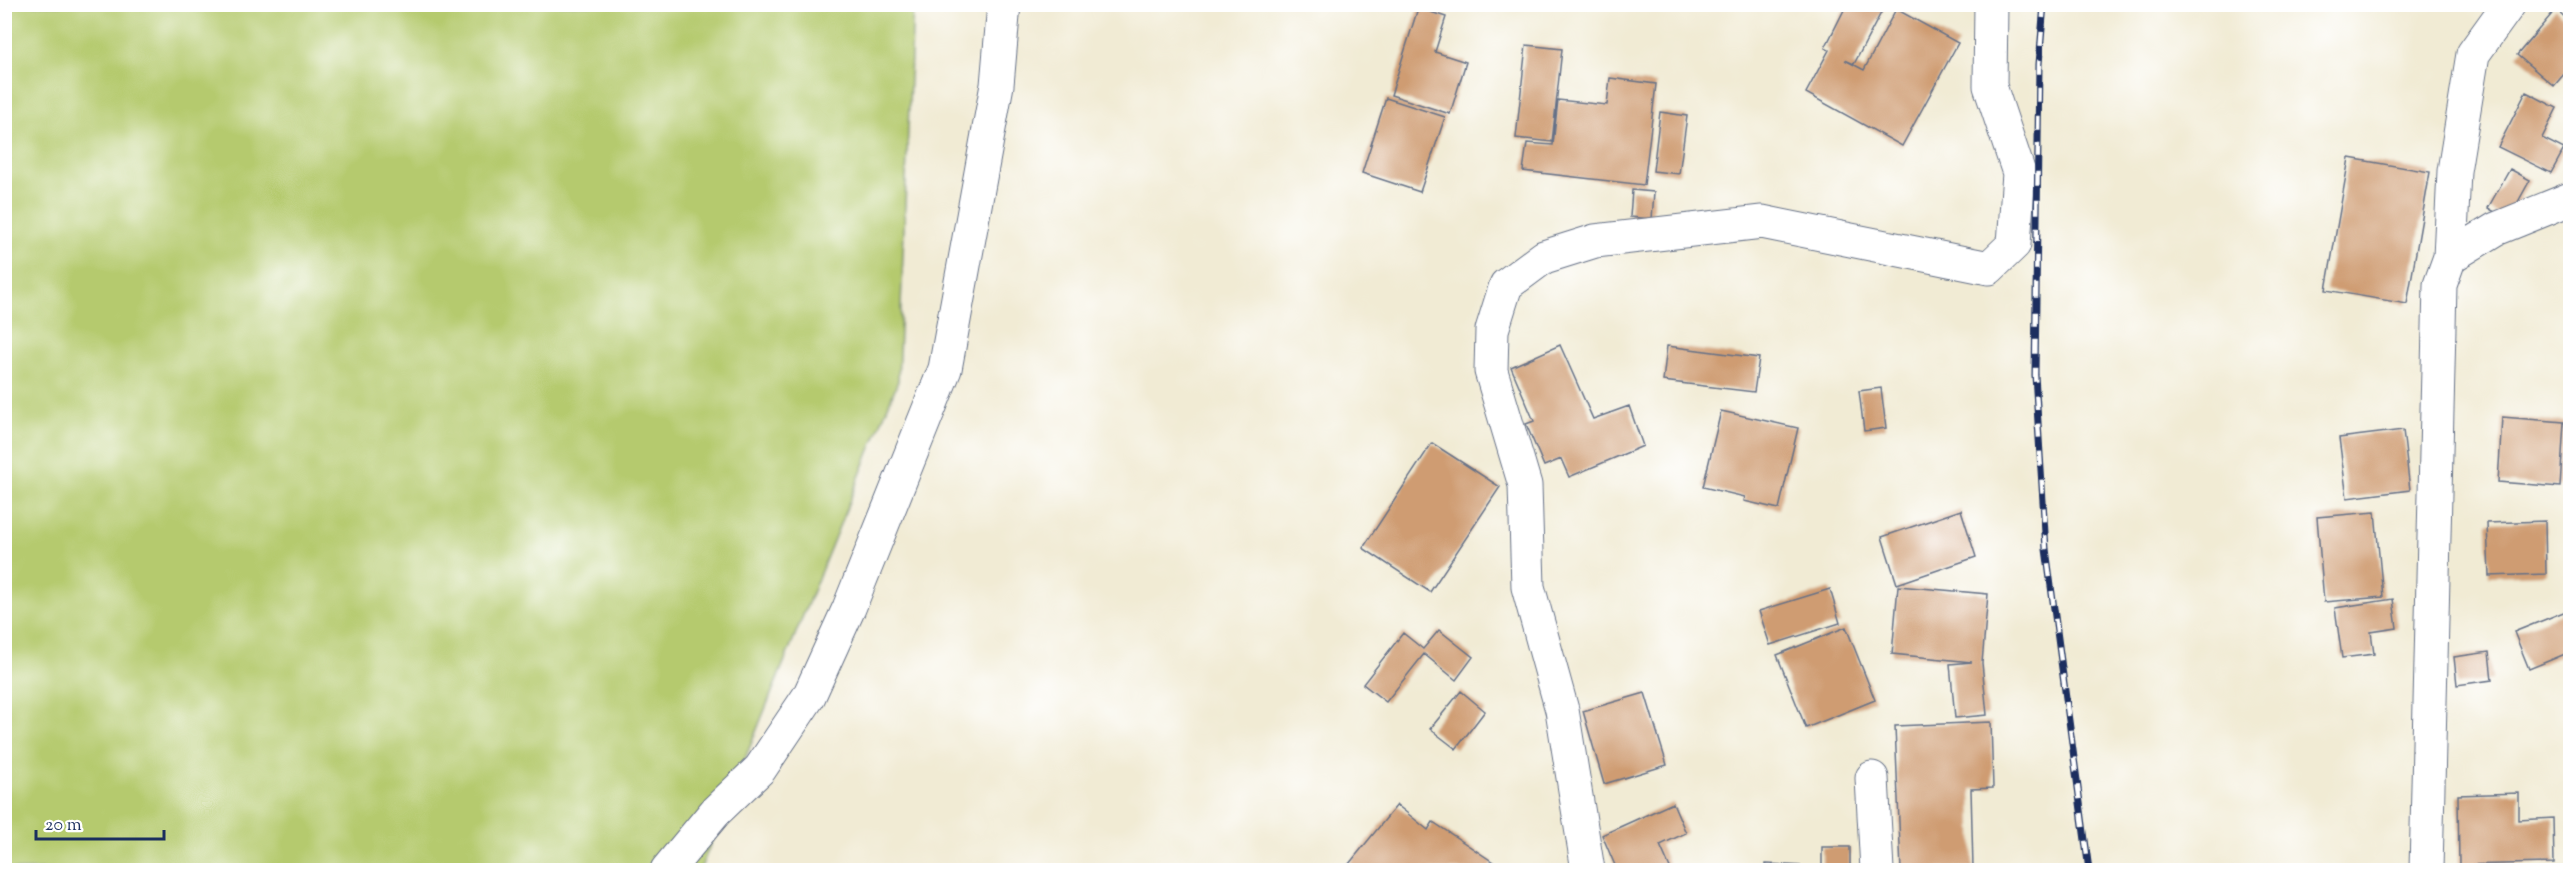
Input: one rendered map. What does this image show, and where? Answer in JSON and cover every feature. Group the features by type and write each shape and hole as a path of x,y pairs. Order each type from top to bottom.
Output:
{"street":[{"path":"667,870 716,811 760,769 809,696 849,608 945,369 997,86 1004,4"},
{"path":"1588,870 1562,710 1528,588 1525,484 1491,371 1492,330 1506,285 1544,257 1595,241 1762,222 1989,268 2013,244 2019,173 1990,86 1991,4"},
{"path":"2426,870 2440,285 2450,257 2454,171 2473,54 2509,4"},
{"path":"2450,257 2496,229 2571,199"},
{"path":"1872,778 1876,870"}],"green space":[{"path":"5,5 913,5 898,381 700,870 5,870"}],"building":[{"path":"1847,4 1874,4 1883,9 1854,64 1845,60 1864,70 1896,9 1958,43 1902,146 1806,93 1829,50 1825,48"},
{"path":"1418,8 1446,17 1435,52 1466,62 1450,114 1391,95"},
{"path":"2556,9 2570,22 2570,67 2554,86 2517,55"},
{"path":"1526,45 1562,49 1552,142 1516,138"},
{"path":"1610,78 1656,84 1644,185 1523,171 1527,143 1553,145 1558,100 1607,105"},
{"path":"2526,92 2557,108 2542,138 2564,149 2551,173 2498,147"},
{"path":"1386,98 1445,117 1420,192 1362,173"},
{"path":"1660,112 1687,116 1679,174 1653,171"},
{"path":"2349,158 2430,172 2407,304 2326,290"},
{"path":"2510,169 2530,180 2508,220 2488,208"},
{"path":"1632,190 1654,192 1652,219 1630,217"},
{"path":"1560,345 1593,419 1629,406 1643,446 1569,477 1561,459 1544,466 1526,424 1534,421 1511,367"},
{"path":"1667,346 1759,358 1754,392 1663,381"},
{"path":"1881,388 1886,428 1864,431 1859,391"},
{"path":"1721,411 1798,428 1779,509 1744,501 1745,497 1703,487"},
{"path":"2502,417 2564,422 2560,487 2498,482"},
{"path":"2403,430 2410,490 2347,498 2339,438"},
{"path":"1432,443 1500,487 1430,592 1363,548"},
{"path":"1961,510 1976,557 1897,584 1882,537"},
{"path":"2375,512 2383,597 2324,602 2317,517"},
{"path":"2545,521 2546,574 2489,576 2487,523"},
{"path":"1898,586 1988,594 1982,663 1987,715 1955,718 1950,664 1972,662 1892,654"},
{"path":"1830,589 1840,623 1770,645 1759,611"},
{"path":"2393,599 2397,628 2371,632 2374,654 2342,658 2335,608"},
{"path":"2566,611 2570,623 2570,652 2529,669 2514,632"},
{"path":"1846,627 1875,700 1806,728 1777,655"},
{"path":"1439,630 1473,657 1456,680 1424,654 1386,702 1363,684 1403,633 1423,649"},
{"path":"2489,652 2492,680 2457,685 2454,657"},
{"path":"1461,691 1485,711 1456,749 1430,729"},
{"path":"1645,693 1667,765 1604,784 1583,711"},
{"path":"1991,722 1993,788 1971,789 1973,868 1901,870 1895,726"},
{"path":"2519,793 2519,820 2553,818 2554,863 2459,865 2458,795"},
{"path":"1673,803 1686,833 1660,845 1671,870 1617,870 1602,835"},
{"path":"1397,805 1428,830 1433,822 1493,862 1488,870 1344,870"},
{"path":"1822,847 1850,847 1850,870 1822,870"},
{"path":"1766,864 1804,866 1804,870 1766,870"}],"railway":[{"path":"2044,4 2039,64 2035,375 2046,549 2089,870"}]}
